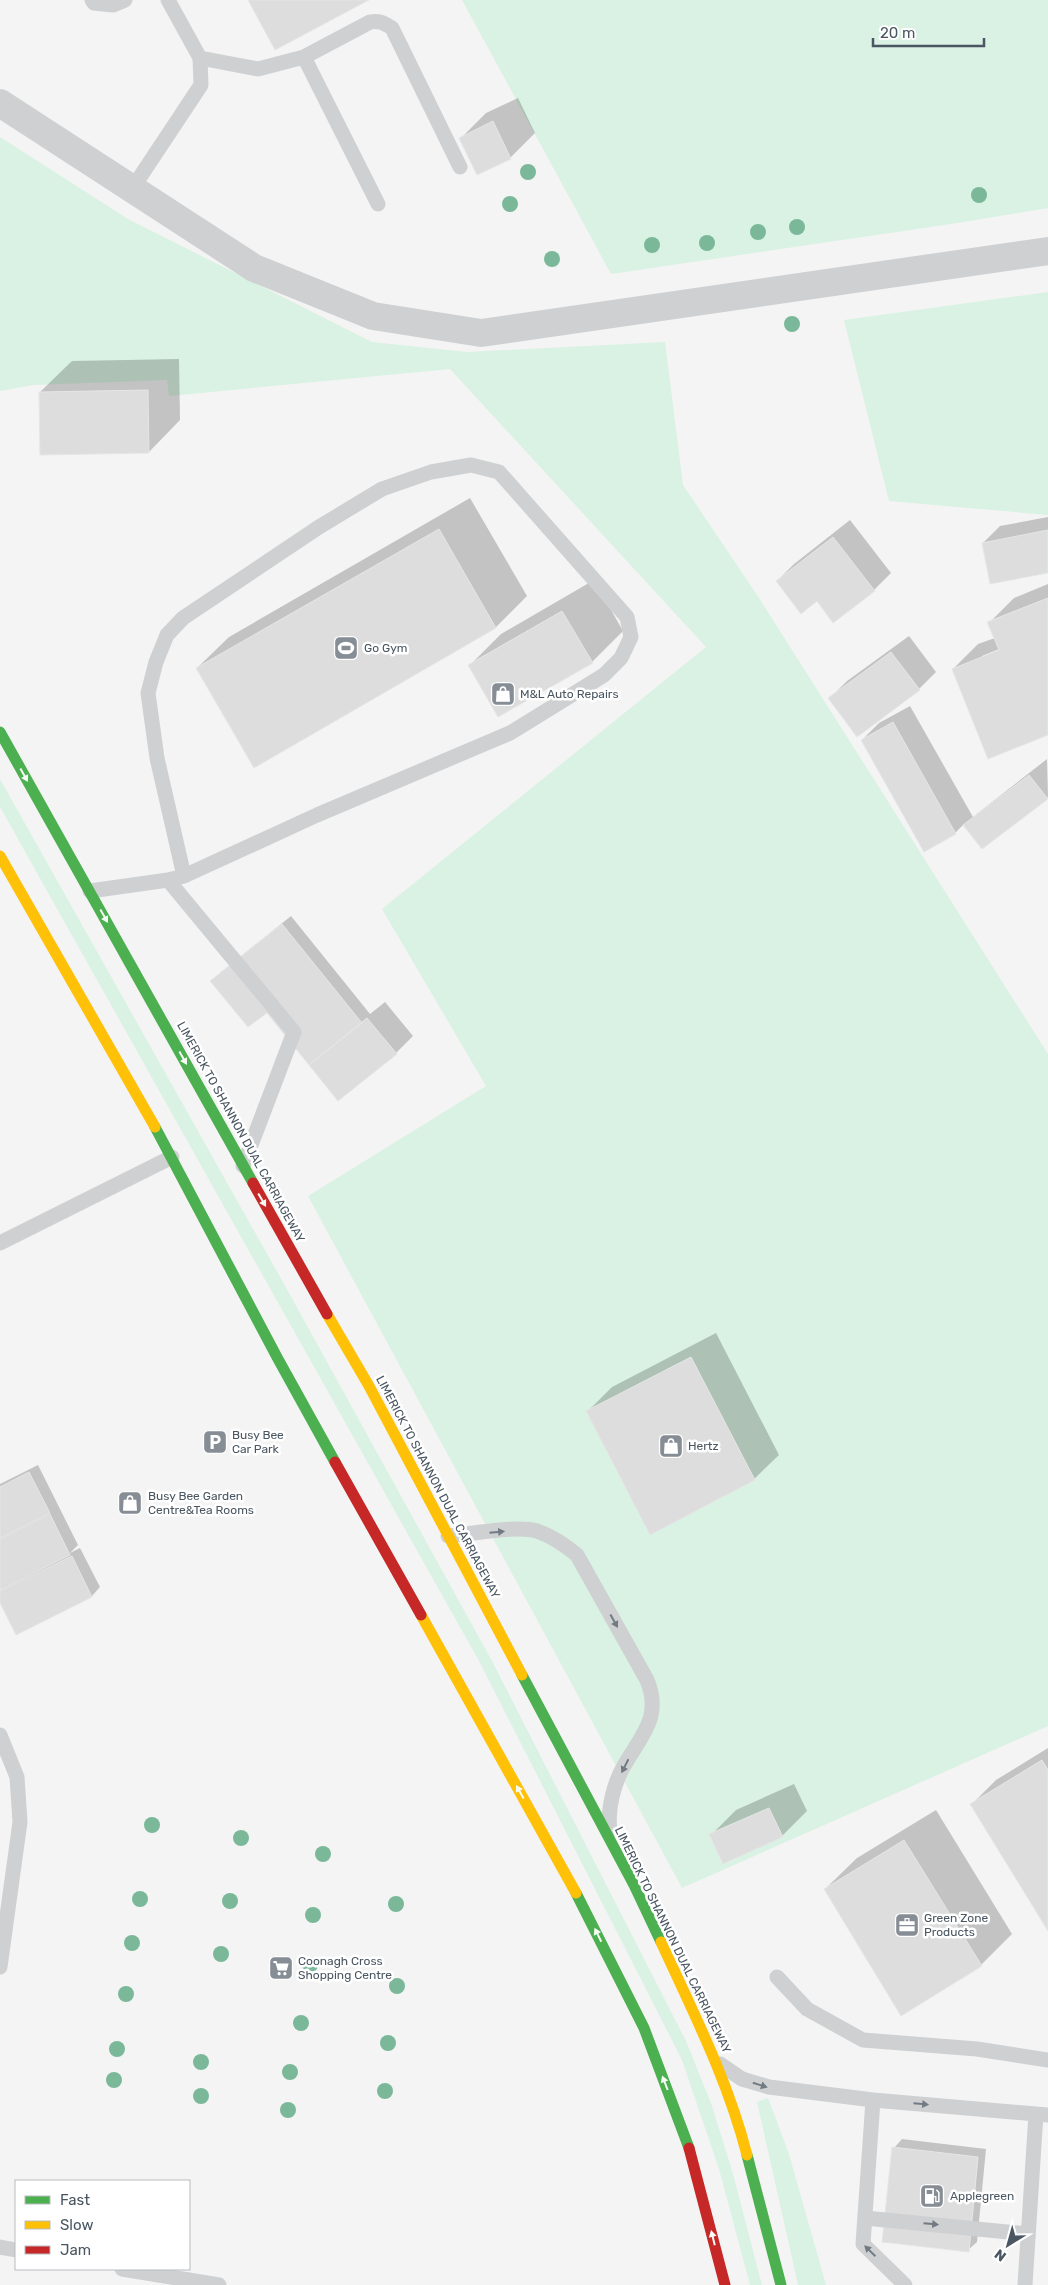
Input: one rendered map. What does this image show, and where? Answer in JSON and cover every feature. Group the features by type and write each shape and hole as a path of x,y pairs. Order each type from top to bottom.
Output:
{"main road":[{"name":"LIMERICK TO SHANNON DUAL CARRIAGEWAY","path":"0,732 243,1166 369,1386 634,1885 717,2062 741,2130 781,2285"},
{"path":"0,856 172,1156 278,1359 587,1912 644,2028 690,2149 725,2285"}],"street":[{"path":"0,103 254,268 373,316 481,333 1048,250"}],"lane":[{"path":"92,0 94,3 112,5 125,0"},
{"path":"132,189 201,85 200,58 168,0"},
{"path":"200,58 258,69 304,57 377,20 392,28 460,167"},
{"path":"304,57 378,204"},
{"path":"90,891 184,876 317,815 510,733 604,675 621,658 631,637 627,617 498,472 471,465 431,472 382,489 320,527 183,618 167,635 156,662 148,693 157,758 184,876"},
{"path":"168,880 294,1032 243,1166"},
{"path":"0,1243 172,1156"},
{"path":"448,1536 522,1529 536,1531 560,1541 577,1555 647,1680 652,1693 652,1711 649,1726 624,1766 615,1788 608,1818 612,1844"},
{"path":"0,1735 18,1777 20,1822 0,1967"},
{"path":"777,1977 807,2009 864,2040 977,2049 1048,2060"},
{"path":"717,2062 742,2079 769,2087 873,2100 1042,2115 1028,2234 1025,2285"},
{"path":"873,2100 863,2244 905,2285"},
{"path":"865,2218 1028,2234"},
{"path":"0,2247 15,2250"},
{"path":"128,2270 219,2285"}],"green space":[{"path":"462,0 1048,0 1048,208 611,274"},
{"path":"0,137 128,219 372,342 467,352 665,342 683,485 759,598 1048,1054 1048,1726 682,1888 308,1196 486,1086 382,909 706,647 450,369 169,396 167,380 33,385 0,391"},
{"path":"1048,292 1048,515 889,501 844,320"},
{"path":"0,779 284,1284 492,1661 686,2041 712,2106 733,2174 762,2285 750,2285 719,2169 682,2060 479,1661 0,807"},
{"path":"768,2098 789,2154 826,2285 798,2285 757,2102"}],"building":[{"path":"248,0 369,0 275,50"},
{"path":"493,121 511,159 477,175 459,138"},
{"path":"148,390 149,453 40,455 39,392"},
{"name":"Go Gym","path":"439,529 496,628 254,768 196,668"},
{"path":"1048,530 1048,573 990,584 982,543"},
{"path":"833,537 875,591 833,623 817,601 801,614 776,581"},
{"path":"1048,598 1048,735 988,759 952,669 999,650 987,622"},
{"path":"562,611 593,663 498,717 468,665"},
{"path":"891,652 920,690 857,737 828,698"},
{"path":"893,722 956,834 924,852 861,740"},
{"path":"1029,775 1048,799 982,849 963,825"},
{"path":"282,924 362,1023 309,1065 267,1013 248,1027 210,981"},
{"path":"367,1018 397,1054 338,1101 309,1065"},
{"name":"Hertz","path":"691,1357 755,1480 650,1535 586,1411"},
{"path":"29,1472 50,1513 0,1538 0,1487"},
{"path":"50,1514 70,1555 0,1590 0,1539"},
{"path":"72,1556 92,1597 16,1635 0,1603 0,1591"},
{"path":"1042,1760 1048,1770 1048,1931 970,1804"},
{"path":"769,1808 783,1837 723,1864 709,1834"},
{"path":"904,1840 982,1966 901,2016 824,1889"},
{"path":"892,2147 978,2157 969,2252 882,2242"}],"traffic: fast":[{"path":"0,732 253,1183"},
{"path":"155,1127 335,1462"},
{"path":"522,1675 634,1885 661,1942"},
{"path":"576,1893 644,2028 689,2148"},
{"path":"747,2155 781,2285"}],"traffic: slow":[{"path":"0,856 155,1127"},
{"path":"327,1314 369,1386 522,1675"},
{"path":"421,1615 576,1893"},
{"path":"661,1942 720,2073 747,2155"}],"traffic: jam":[{"path":"253,1183 327,1314"},
{"path":"335,1462 421,1615"},
{"path":"689,2148 725,2285"}],"place":[{"name":"Go Gym","path":"346,648"},
{"name":"M&L Auto Repairs","path":"503,694"},
{"name":"Busy Bee Car Park","path":"215,1442"},
{"name":"Hertz","path":"671,1446"},
{"name":"Busy Bee Garden Centre&Tea Rooms","path":"130,1503"},
{"name":"Green Zone Products","path":"907,1925"},
{"name":"Coonagh Cross Shopping Centre","path":"281,1968"},
{"name":"Applegreen","path":"932,2196"}]}
